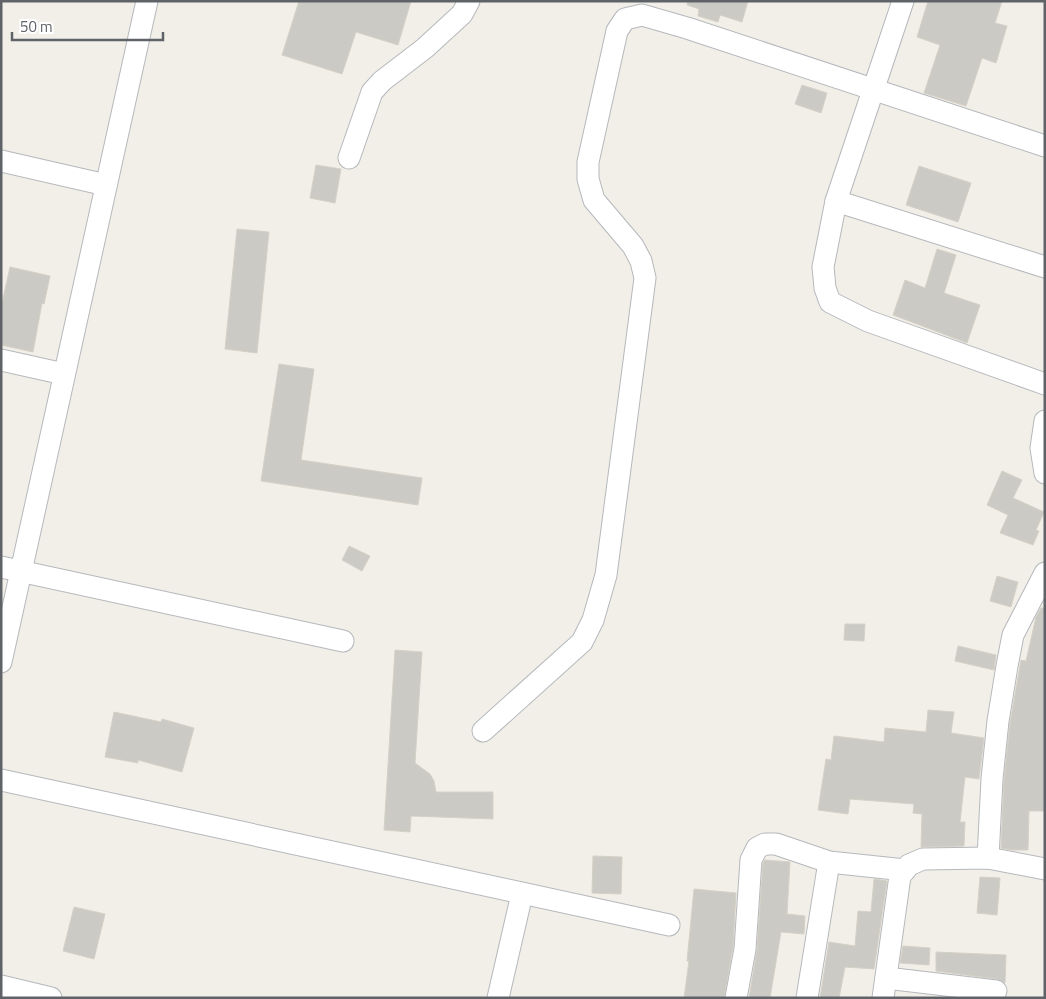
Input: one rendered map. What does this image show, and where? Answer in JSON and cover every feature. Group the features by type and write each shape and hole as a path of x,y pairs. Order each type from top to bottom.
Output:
{"street":[{"path":"1,662 11,568 64,374 147,1"},
{"path":"349,158 372,92 382,81 425,48 462,14 469,1"},
{"path":"903,1 836,201 823,267 825,288 830,302 868,321 1045,384"},
{"path":"483,731 582,642 593,620 606,575 645,278 641,261 633,246 594,200 588,179 588,162 617,31 627,10 1045,146"},
{"path":"1,161 106,185"},
{"path":"836,201 1045,267"},
{"path":"1,360 64,374"},
{"path":"1045,421 1042,448 1045,474"},
{"path":"11,568 343,641"},
{"path":"988,858 998,721 1008,659 1013,636 1045,573"},
{"path":"1,780 668,925"},
{"path":"736,998 745,949 751,860 757,848 765,844 776,844 829,862 905,870"},
{"path":"996,991 884,988 900,876 909,865 923,859 988,858 1045,869"},
{"path":"807,998 829,862"},
{"path":"498,998 522,894"},
{"path":"1,986 51,998"}],"building":[{"path":"299,1 411,1 398,45 356,32 342,74 282,55"},
{"path":"688,1 748,1 742,22 720,15 718,22 698,16 699,9 687,5"},
{"path":"928,1 1002,1 995,23 1007,26 996,63 982,58 966,106 924,93 940,45 917,37"},
{"path":"802,85 827,93 821,113 795,104"},
{"path":"316,165 341,169 335,203 310,198"},
{"path":"919,166 971,183 958,222 906,205"},
{"path":"237,229 269,232 257,353 225,349"},
{"path":"937,249 956,255 944,293 980,305 967,343 893,315 905,280 925,288"},
{"path":"10,267 50,276 44,304 42,303 33,352 1,345 1,308"},
{"path":"279,364 314,369 301,460 422,478 418,505 261,481"},
{"path":"1002,471 1022,480 1013,498 1044,512 1036,530 1039,531 1033,545 1000,533 1008,515 987,505"},
{"path":"349,546 370,556 362,571 342,560"},
{"path":"997,576 1018,582 1011,607 990,601"},
{"path":"1041,608 1045,608 1045,811 1029,811 1028,850 1012,850 1001,848 1004,780 1010,723 1021,660 1026,661 1036,617"},
{"path":"845,624 865,624 864,641 844,640"},
{"path":"958,646 996,655 994,670 955,661"},
{"path":"395,650 422,652 415,763 430,774 434,781 436,792 493,792 493,819 411,816 410,832 384,830"},
{"path":"928,710 954,712 951,733 984,738 979,779 965,777 960,822 965,822 964,846 921,847 922,814 913,813 914,804 850,799 848,814 818,810 826,759 831,760 834,736 884,742 885,728 926,732"},
{"path":"114,712 161,722 162,719 194,728 182,772 138,760 138,763 105,757"},
{"path":"593,856 622,857 621,894 592,893"},
{"path":"765,860 790,862 787,914 805,916 804,934 781,932 770,998 749,998 757,950 763,863"},
{"path":"980,877 1000,878 997,915 977,913"},
{"path":"874,879 887,881 874,969 845,967 839,998 820,998 829,942 855,946 858,911 871,912"},
{"path":"694,889 736,893 733,947 724,998 684,998 689,961 687,961"},
{"path":"74,907 105,914 94,959 63,951"},
{"path":"903,946 930,948 929,965 900,963"},
{"path":"936,952 1006,955 1005,983 997,979 936,971"}]}
